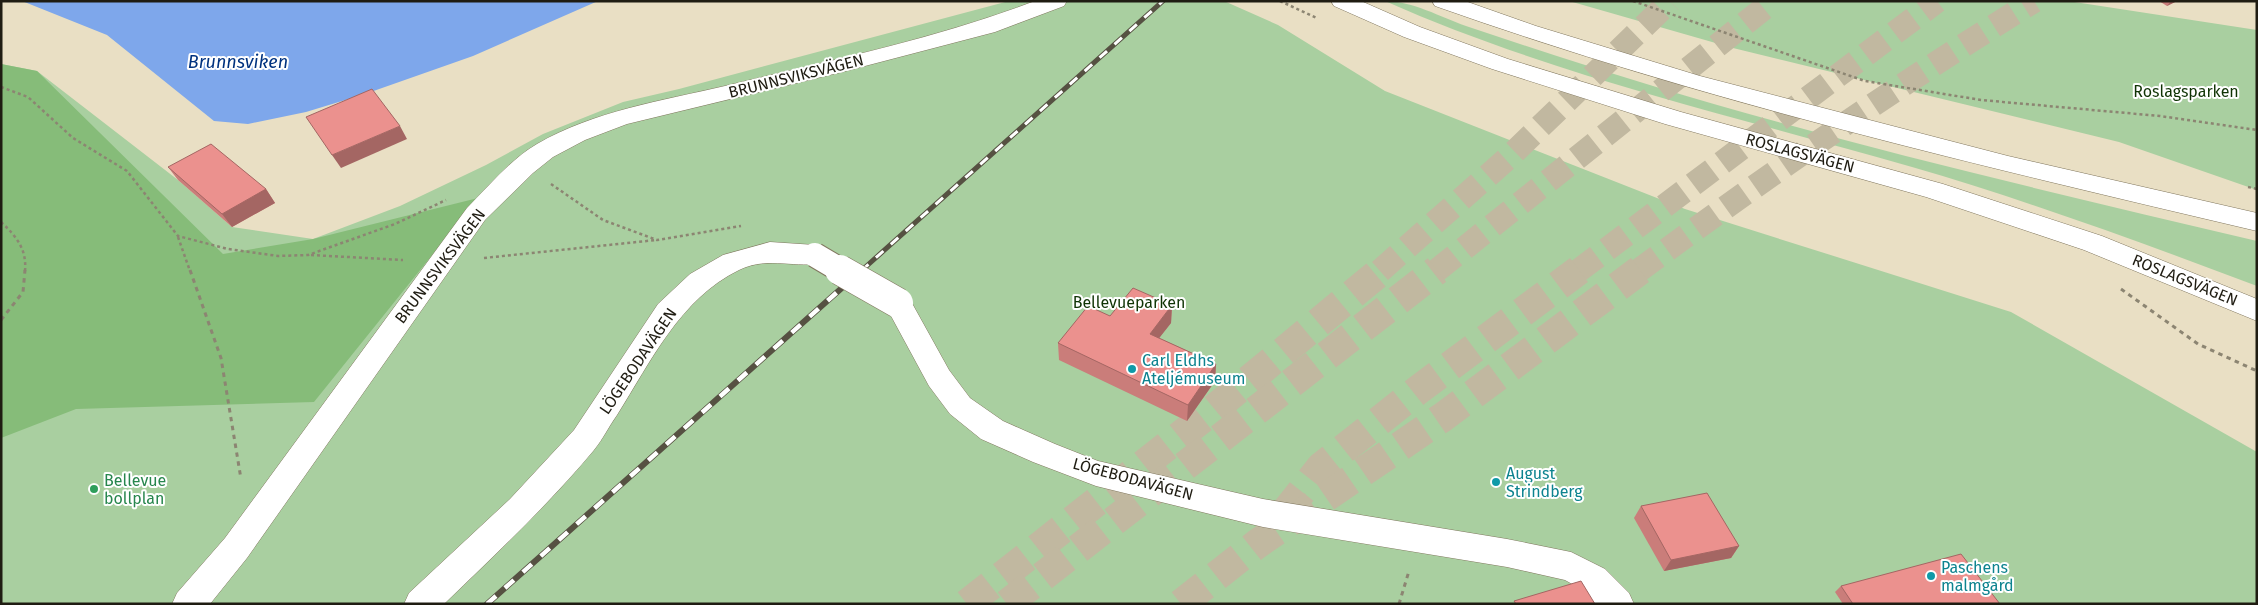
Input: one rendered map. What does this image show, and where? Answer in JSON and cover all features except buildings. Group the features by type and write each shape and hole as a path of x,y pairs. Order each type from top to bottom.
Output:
{"street":[{"name":"BRUNNSVIKSVÄGEN","path":"189,604 236,548 476,214 524,167 544,151 576,134 621,118 842,65 987,27 1056,1"},
{"name":"ROSLAGSVÄGEN","path":"1342,1 1412,32 1500,64 1673,118 1934,190 2093,243 2257,310"},
{"path":"1444,1 1528,31 1694,81 2008,164 2257,222"},
{"name":"LÖGEBODAVÄGEN","path":"421,604 520,509 585,439 668,311 700,281 732,262 770,252 815,255 898,302 939,378 960,406 992,430 1044,453 1096,473 1263,513 1506,553 1571,567 1593,579 1617,604"}],"path":[{"path":"1633,1 1865,81 1982,100 2160,116 2257,130"},
{"path":"1,87 28,97 73,138 127,171 178,236 222,358 249,528"},
{"path":"524,167 603,220 657,240"},
{"path":"308,255 395,224 452,197"},
{"path":"1,222 17,236 26,262 23,292 1,320"},
{"path":"178,236 228,249 278,256 308,255 442,262 657,240 721,230"}],"green space":[{"name":"Bellevueparken","path":"1009,1 1224,1 1278,25 1385,91 1685,209 2011,312 2257,452 2257,604 1,604 1,64 37,71 178,180 232,227 313,239 400,206 486,165 543,134 623,102 679,89"},
{"path":"1385,1 1416,7 1466,26 1582,64 1803,129 1954,168 2257,241 2257,286 2086,223 1956,180 1579,73 1449,28"},
{"name":"Roslagsparken","path":"1569,1 2068,1 2257,30 2257,190 2119,142 1733,48"},
{"path":"1,64 37,71 223,254 313,239 478,198 314,402 76,409 1,438"}],"water":[{"name":"Brunnsviken","path":"22,1 598,1 473,56 365,94 306,112 248,124 214,121 107,35"}],"tunnel":[{"path":"1380,271 1509,157 1670,1"},
{"path":"1436,271 1773,1"},
{"path":"1578,271 1937,1"},
{"path":"1638,271 1833,132 1933,65 2034,1"},
{"path":"967,604 1214,409 1382,270"},
{"path":"1007,604 1437,270"},
{"path":"1283,515 1321,467 1418,390 1579,270"},
{"path":"1181,604 1257,544 1443,417 1640,270"}],"railway":[{"path":"861,271 1163,1"},
{"path":"487,604 862,270"}],"place":[{"name":"Carl Eldhs Ateljémuseum","path":"1132,369"},
{"name":"August Strindberg","path":"1496,482"},
{"name":"Bellevue bollplan","path":"94,489"},
{"name":"Paschens malmgård","path":"1931,576"}]}
